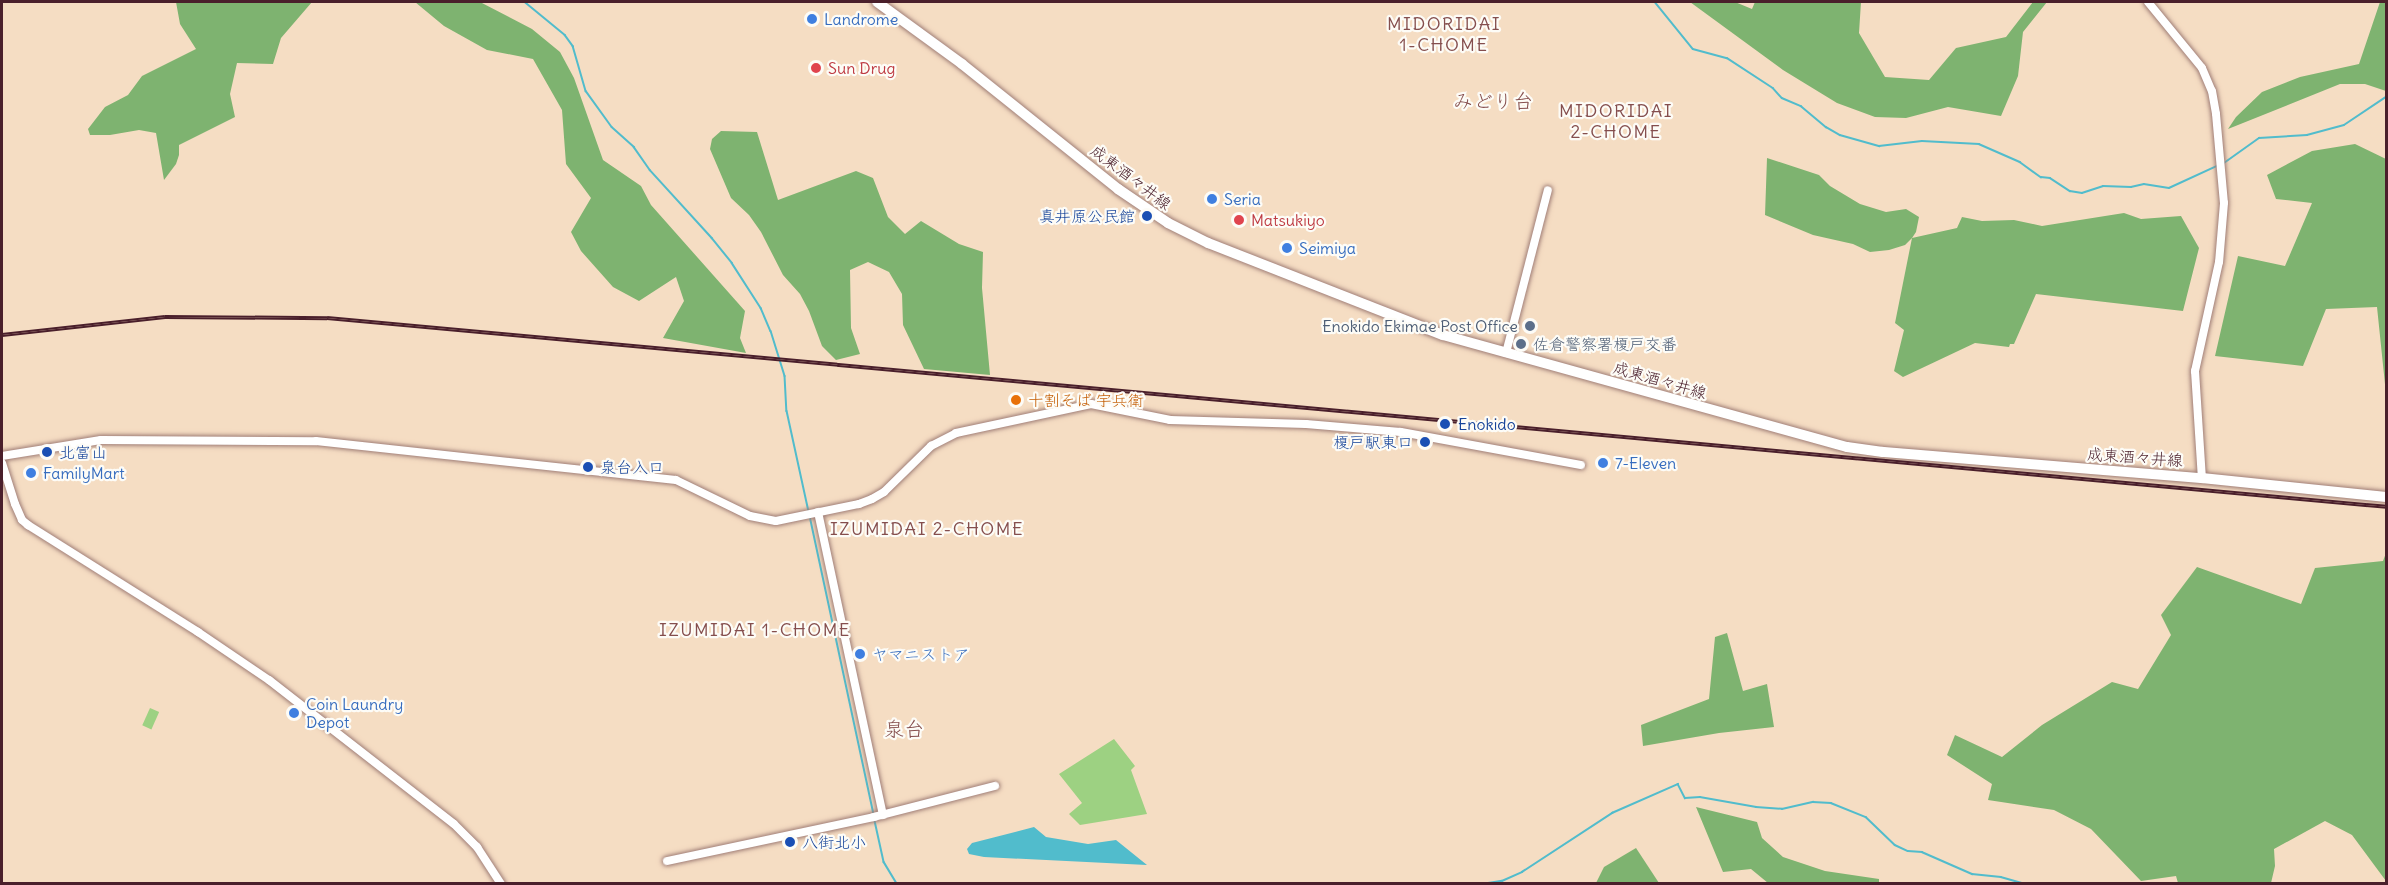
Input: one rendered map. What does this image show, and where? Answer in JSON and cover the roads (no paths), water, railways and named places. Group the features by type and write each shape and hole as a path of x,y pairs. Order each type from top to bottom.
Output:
{"main road":[{"name":"成東酒々井線","path":"877,2 976,75 1118,189 1168,223 1208,243 1443,335 1847,447 1883,452 2202,478 2386,497"}],"street":[{"path":"2148,2 2202,68 2212,91 2217,114 2224,203 2219,262 2195,371 2202,478"},
{"path":"1506,353 1548,190"},
{"path":"2,456 101,440 316,441 658,477 690,485 750,516 776,521 872,499 884,492 931,446 956,433 1090,404 1170,420 1306,424 1401,432 1581,465"},
{"path":"2,463 22,520 254,669 454,824 477,847 501,884"},
{"path":"812,514 883,815"},
{"path":"667,861 883,815 995,786"}],"water":[{"path":"1034,827 1046,837 1088,844 1116,840 1147,865 984,857 969,854 967,849 972,843"}],"waterway":[{"path":"525,2 565,35 573,46 586,91 612,127 634,147 650,170 712,238 732,263 761,308 785,376 787,411 809,512"},
{"path":"1655,2 1693,49 1727,58 1773,88 1782,98 1801,106 1826,127 1840,135 1879,146 1922,141 1979,144 2020,162 2041,177 2050,178 2070,191 2082,193 2103,186 2131,187 2144,184 2169,188 2217,166"},
{"path":"2224,163 2259,138 2307,135 2344,125 2386,97"},
{"path":"810,516 874,814"},
{"path":"1482,884 1502,881 1522,872 1612,813 1678,784 1685,798 1700,797 1756,807 1782,809 1813,802 1831,803 1866,817 1895,845 1908,851 1922,852 1972,874 2001,877 2025,884"},
{"path":"875,821 884,862 897,884"}],"railway":[{"path":"2,335 165,317 327,318 2386,507"}],"place":[{"name":"Landrome","path":"812,19"},
{"name":"Sun Drug","path":"816,68"},
{"name":"Seria","path":"1212,199"},
{"name":"真井原公民館","path":"1147,216"},
{"name":"Matsukiyo","path":"1239,220"},
{"name":"Seimiya","path":"1287,248"},
{"name":"Enokido Ekimae Post Office","path":"1530,326"},
{"name":"佐倉警察署榎戸交番","path":"1521,344"},
{"name":"十割そば 宇兵衛","path":"1016,400"},
{"name":"Enokido","path":"1445,424"},
{"name":"榎戸駅東口","path":"1425,442"},
{"name":"北富山","path":"47,452"},
{"name":"7-Eleven","path":"1603,463"},
{"name":"泉台入口","path":"588,467"},
{"name":"FamilyMart","path":"31,473"},
{"name":"ヤマニストア","path":"860,654"},
{"name":"Coin Laundry Depot","path":"294,713"},
{"name":"八街北小","path":"790,842"}],"district":[{"name":"MIDORIDAI 1-CHOME","path":"1444,36"},
{"name":"みどり台","path":"1493,100"},
{"name":"MIDORIDAI 2-CHOME","path":"1616,122"},
{"name":"IZUMIDAI 2-CHOME","path":"927,529"},
{"name":"IZUMIDAI 1-CHOME","path":"755,630"},
{"name":"泉台","path":"904,728"}]}
